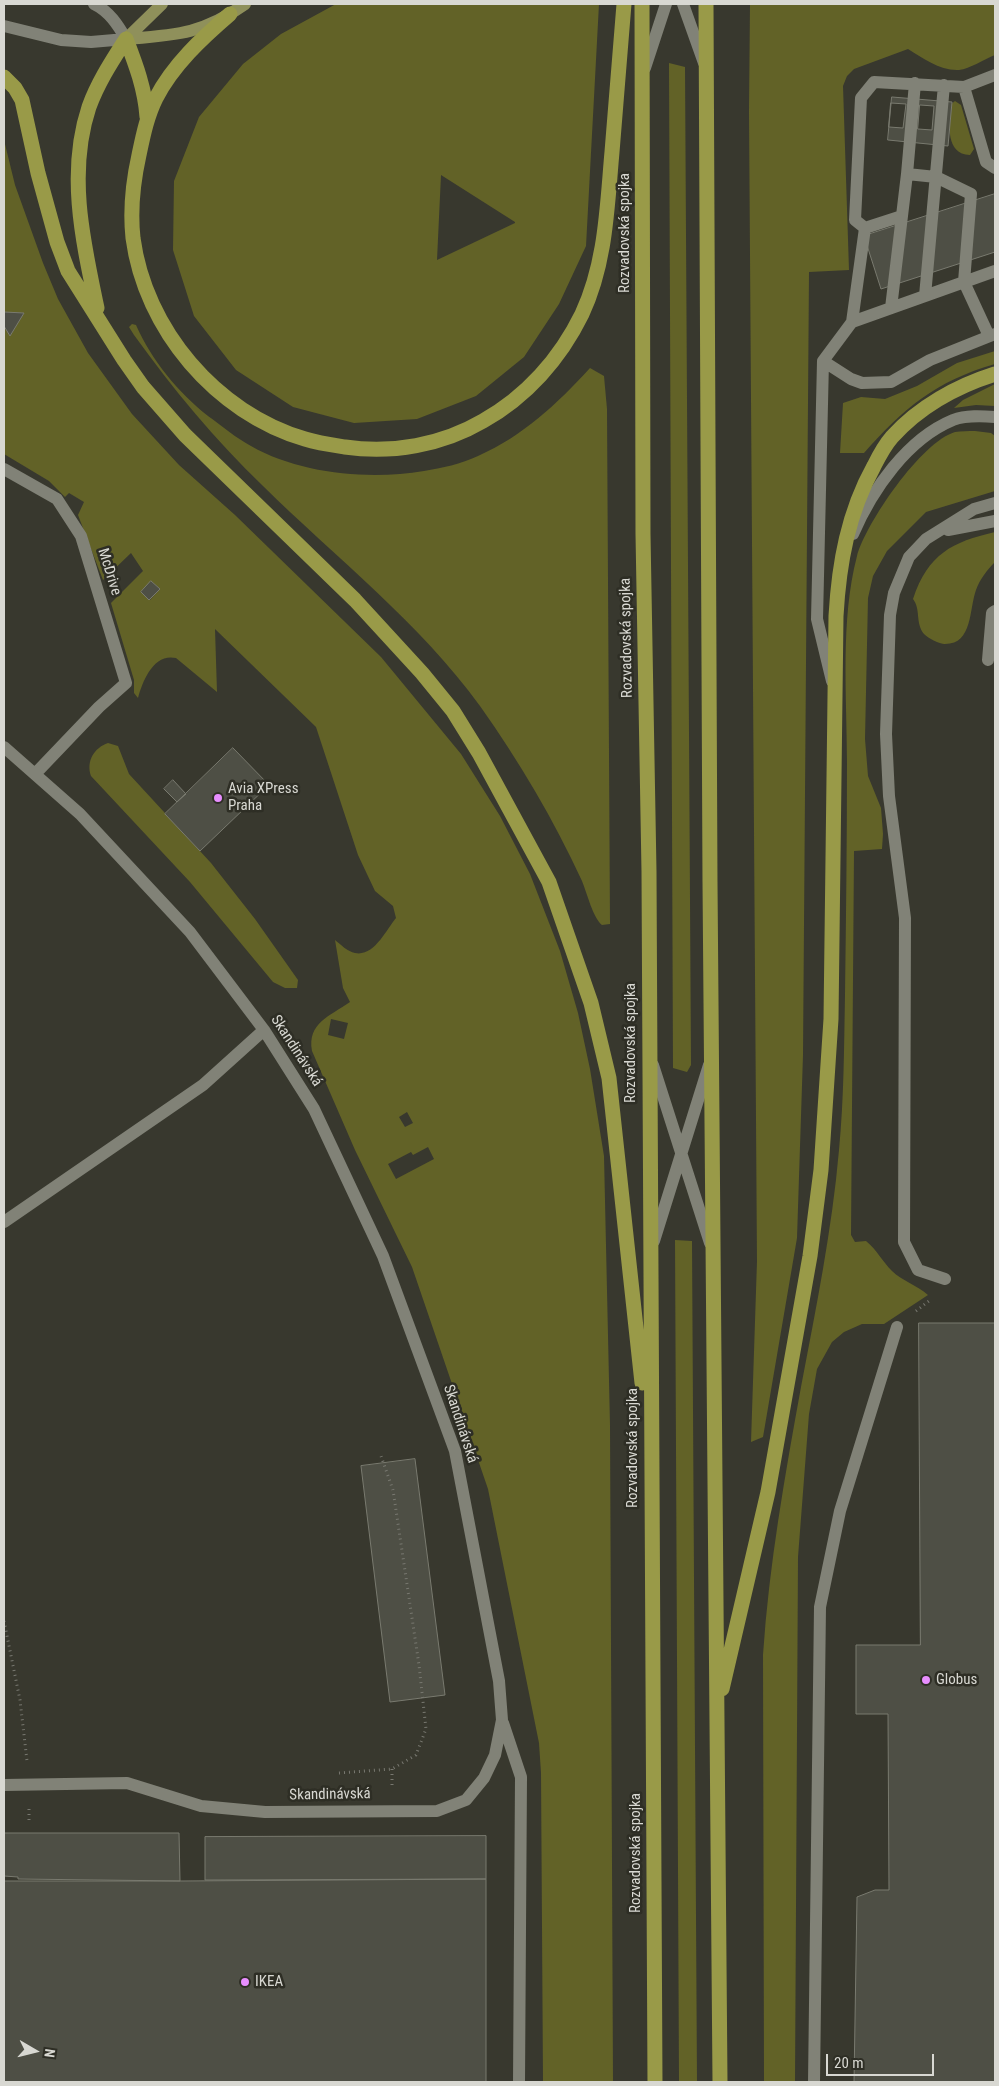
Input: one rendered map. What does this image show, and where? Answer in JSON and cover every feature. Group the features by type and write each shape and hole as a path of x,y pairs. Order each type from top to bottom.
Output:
{"highway":[{"path":"230,14 203,37 174,70 156,98 148,120 142,140 134,184 132,215 140,271 164,324 175,343 210,385 259,420 304,439 345,447 377,450 430,443 469,429 508,406 550,365 572,332 592,290 604,242 624,4"},
{"name":"Rozvadovská spojka","path":"642,4 643,534 648,871 655,2082"},
{"path":"706,4 720,2082"},
{"path":"126,39 146,96 148,120"},
{"path":"99,318 82,238 79,204 79,158 89,107 100,80 126,39"},
{"path":"4,77 15,88 22,100 48,216 62,257 68,271 124,360 143,387 185,435 355,600 422,673 453,711 479,753 550,882 591,1003 608,1078 651,1464"},
{"path":"717,1712 768,1492 810,1256 822,1170 831,1019 836,616 845,540 854,508 865,482 891,438 912,418 934,402 969,383 995,374"}],"main road":[{"path":"126,39 141,22 162,4"},
{"path":"126,39 178,35 208,26 245,4"}],"street":[{"path":"4,26 62,40 91,42 126,39 114,20 94,4"},
{"path":"642,75 666,4"},
{"path":"683,4 706,69"},
{"path":"865,228 855,220 861,98 874,82 964,87 995,75"},
{"path":"891,308 907,174 914,84"},
{"path":"925,296 944,85"},
{"path":"964,87 986,162 995,168"},
{"path":"823,361 851,379 862,383 891,382 930,360 992,335 964,282 971,194 936,177 907,174"},
{"path":"865,228 902,216"},
{"path":"835,696 817,620 823,361 852,322 865,228"},
{"path":"852,322 995,271"},
{"path":"841,564 859,520 872,496 904,456 921,441 954,420 970,416 995,417"},
{"name":"McDrive","path":"4,469 56,499 81,536 126,683 35,774"},
{"path":"945,1279 918,1270 904,1242 905,918 889,796 887,658 890,615 894,594 910,556 926,540 974,509 995,503"},
{"path":"938,533 962,526 995,521"},
{"path":"988,660 992,613 995,610"},
{"name":"Skandinávská","path":"4,747 80,814 190,932 264,1030 314,1109 383,1256 455,1451 498,1681 502,1720 495,1755 484,1778 466,1800 438,1811 265,1812 201,1806 127,1782 4,1785"},
{"path":"4,1222 203,1084 264,1030"},
{"path":"649,1053 713,1252"},
{"path":"650,1253 712,1055"},
{"path":"814,2082 820,1607 840,1511 897,1327"},
{"path":"502,1720 520,1777 519,2082"}],"path":[{"path":"897,1327 938,1293 945,1279"},
{"path":"339,1773 392,1769 416,1755 426,1729 419,1665 394,1490 381,1456"},
{"path":"4,1621 20,1700 27,1769"},
{"path":"392,1769 392,1788"},
{"path":"29,1801 29,1824"}],"shaded area":[{"path":"336,4 599,4 586,246 559,304 524,357 476,396 417,419 354,423 293,407 236,370 194,316 173,250 174,181 199,117 243,64 281,34","holes":["441,175 515,222 437,260"]},
{"path":"750,4 995,4 995,55 968,68 952,70 932,63 908,49 854,69 847,76 843,86 849,270 809,272 803,1055 797,1238 763,1437 751,1442 757,1261 749,111"},
{"path":"669,63 685,67 691,1065 687,1072 673,1068"},
{"path":"955,101 961,105 974,149 970,155 956,150 950,137 949,106"},
{"path":"4,140 15,185 43,263 58,299 88,353 132,414 179,465 235,515 381,657 461,754 500,816 530,874 560,951 578,1013 590,1069 604,1156 610,1425 613,2082 543,2082 541,1773 539,1743 488,1489 412,1267 355,1150 312,1051 311,1041 317,1027 328,1016 350,1002 343,988 335,940 344,948 355,953 368,951 379,942 396,918 393,906 375,891 358,855 316,727 215,629 217,692 176,658 168,658 161,660 151,669 146,676 138,698 134,693 134,680 111,603 143,571 131,553 103,580 78,515 84,502 69,493 65,497 49,481 4,454","holes":["151,581 160,589 150,600 141,592","331,1019 348,1023 344,1039 328,1035","407,1112 413,1123 405,1127 399,1117","428,1147 434,1159 396,1179 388,1164 411,1152 413,1155"]},
{"path":"132,324 136,325 150,351 176,386 197,407 229,432 245,443 291,463 335,472 381,475 403,474 438,469 465,461 494,448 525,429 565,394 590,368 604,376 607,409 610,924 602,925 599,922 571,858 535,791 480,706 456,675 404,618 291,513 228,451 179,394 149,355 129,327"},
{"path":"995,351 995,364 955,379 922,398 893,422 864,453 840,453 843,403 861,397 885,399 917,386 957,363"},
{"path":"995,384 995,406 976,405 954,408 963,400"},
{"path":"975,431 991,433 995,436 995,491 926,512 887,551 873,576 868,598 865,739 868,776 881,808 883,834 882,849 854,851 851,1235 855,1242 866,1241 896,1274 928,1295 884,1324 862,1324 844,1332 832,1342 817,1369 809,1414 798,1557 795,2082 764,2082 763,1655 778,1520 828,1239 841,1131 844,1073 847,791 846,632 848,606 857,556 862,542 871,524 897,485 911,467 941,439 955,432"},
{"path":"995,532 995,562 978,586 965,632 960,639 953,643 944,644 928,638 921,630 917,607 913,599 926,571 944,552 954,546 966,540"},
{"path":"108,743 118,746 129,774 211,863 255,919 298,980 297,988 285,988 273,982 190,882 91,776 90,760 92,756 99,748"},
{"path":"675,1240 692,1241 697,2082 679,2082"}],"building":[{"path":"892,97 952,102 948,146 888,140"},
{"path":"891,103 906,104 903,128 889,127"},
{"path":"920,105 934,106 932,130 918,129"},
{"path":"995,194 995,252 881,289 864,236"},
{"path":"4,312 24,313 10,336 4,326"},
{"path":"151,581 160,589 149,600 141,592"},
{"name":"Avia XPress Praha","path":"233,748 269,785 200,851 165,814"},
{"path":"173,780 186,794 177,802 164,789"},
{"name":"Globus","path":"919,1323 995,1323 995,2082 854,2082 857,1897 875,1890 889,1890 888,1714 856,1714 856,1645 920,1645"},
{"path":"415,1459 445,1695 390,1702 361,1466"},
{"path":"4,1833 179,1833 180,1881 4,1881"},
{"path":"486,1836 486,1879 205,1880 205,1837"},
{"name":"IKEA","path":"4,1876 18,1877 18,1879 180,1881 486,1879 486,2082 4,2082"}],"place":[{"name":"Avia XPress Praha","path":"218,798"},
{"name":"Globus","path":"926,1680"},
{"name":"IKEA","path":"245,1982"}]}
